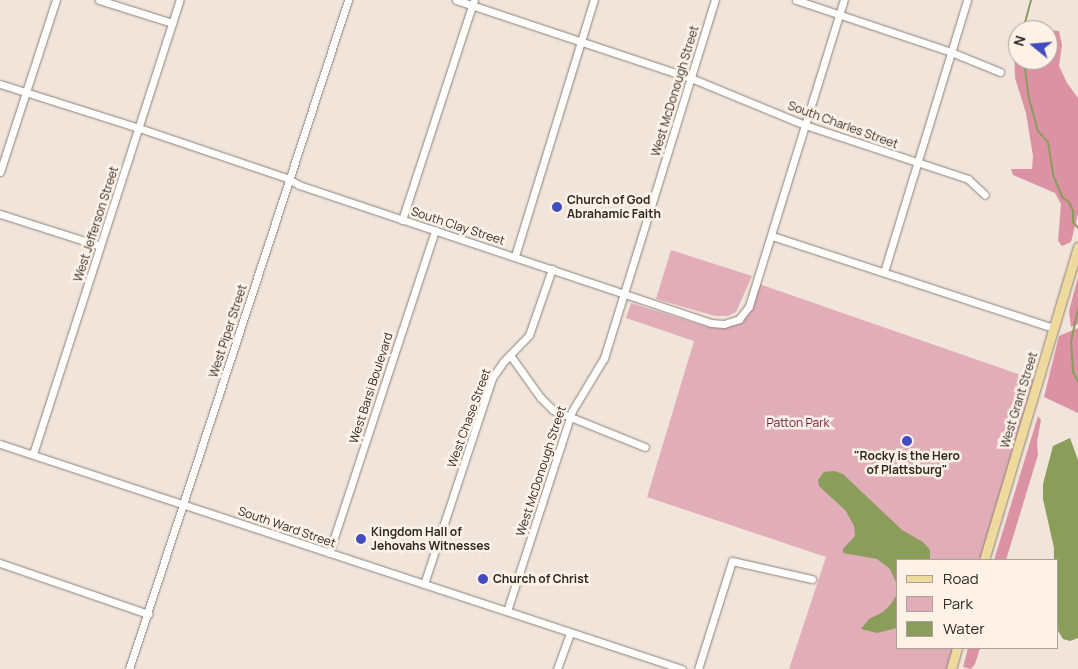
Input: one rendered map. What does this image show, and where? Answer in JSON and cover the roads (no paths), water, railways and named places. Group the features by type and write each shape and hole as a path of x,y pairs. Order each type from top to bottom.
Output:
{"main road":[{"name":"West Grant Street","path":"984,559 1078,247"},
{"path":"951,669 957,649"}],"street":[{"path":"0,172 56,0"},
{"path":"99,0 172,23"},
{"name":"West Jefferson Street","path":"33,454 180,0"},
{"name":"West Piper Street","path":"129,669 348,0"},
{"name":"South Charles Street","path":"456,0 473,3 691,78 806,125 968,179 985,195"},
{"path":"515,256 594,0"},
{"name":"West McDonough Street","path":"507,611 569,418 575,404 604,358 715,0"},
{"path":"796,0 951,52 1000,72"},
{"name":"South Clay Street","path":"0,84 139,128 290,179 299,185 711,323 724,324 736,321 742,316 754,289 844,0"},
{"path":"884,272 967,0"},
{"path":"402,220 473,3"},
{"path":"0,214 100,246"},
{"name":"West Barsi Boulevard","path":"329,553 434,230"},
{"path":"772,236 1054,328"},
{"name":"West Chase Street","path":"424,584 492,378 529,335 552,269"},
{"path":"510,355 546,404 569,418 645,447"},
{"name":"South Ward Street","path":"0,444 682,669"},
{"path":"698,669 732,561 812,579"},
{"path":"0,563 148,614"},
{"path":"557,669 570,632"}],"water":[{"path":"1070,438 1078,460 1078,638 1070,641 1063,639 1058,631 1058,559 1054,559 1054,548 1043,499 1043,484 1053,446"},
{"path":"834,471 843,474 902,530 923,542 930,550 930,559 896,559 896,582 890,569 877,559 843,553 843,549 855,536 854,526 846,511 819,486 818,480 824,472"},
{"path":"896,596 896,628 877,633 861,629 869,619 883,612"}],"waterway":[{"path":"1026,20 1031,0"},
{"path":"1025,70 1029,98 1038,131 1048,142 1053,175 1063,198 1069,202 1073,211 1073,222 1078,228"},
{"path":"1078,309 1071,341 1073,372 1078,382"}],"place":[{"name":"Church of God Abrahamic Faith","path":"557,207"},
{"name":"\"Rocky is the Hero of Plattsburg\"","path":"907,441"},
{"name":"Kingdom Hall of Jehovahs Witnesses","path":"361,539"},
{"name":"Church of Christ","path":"483,579"}],"park label":[{"name":"Patton Park","path":"798,423"}]}
